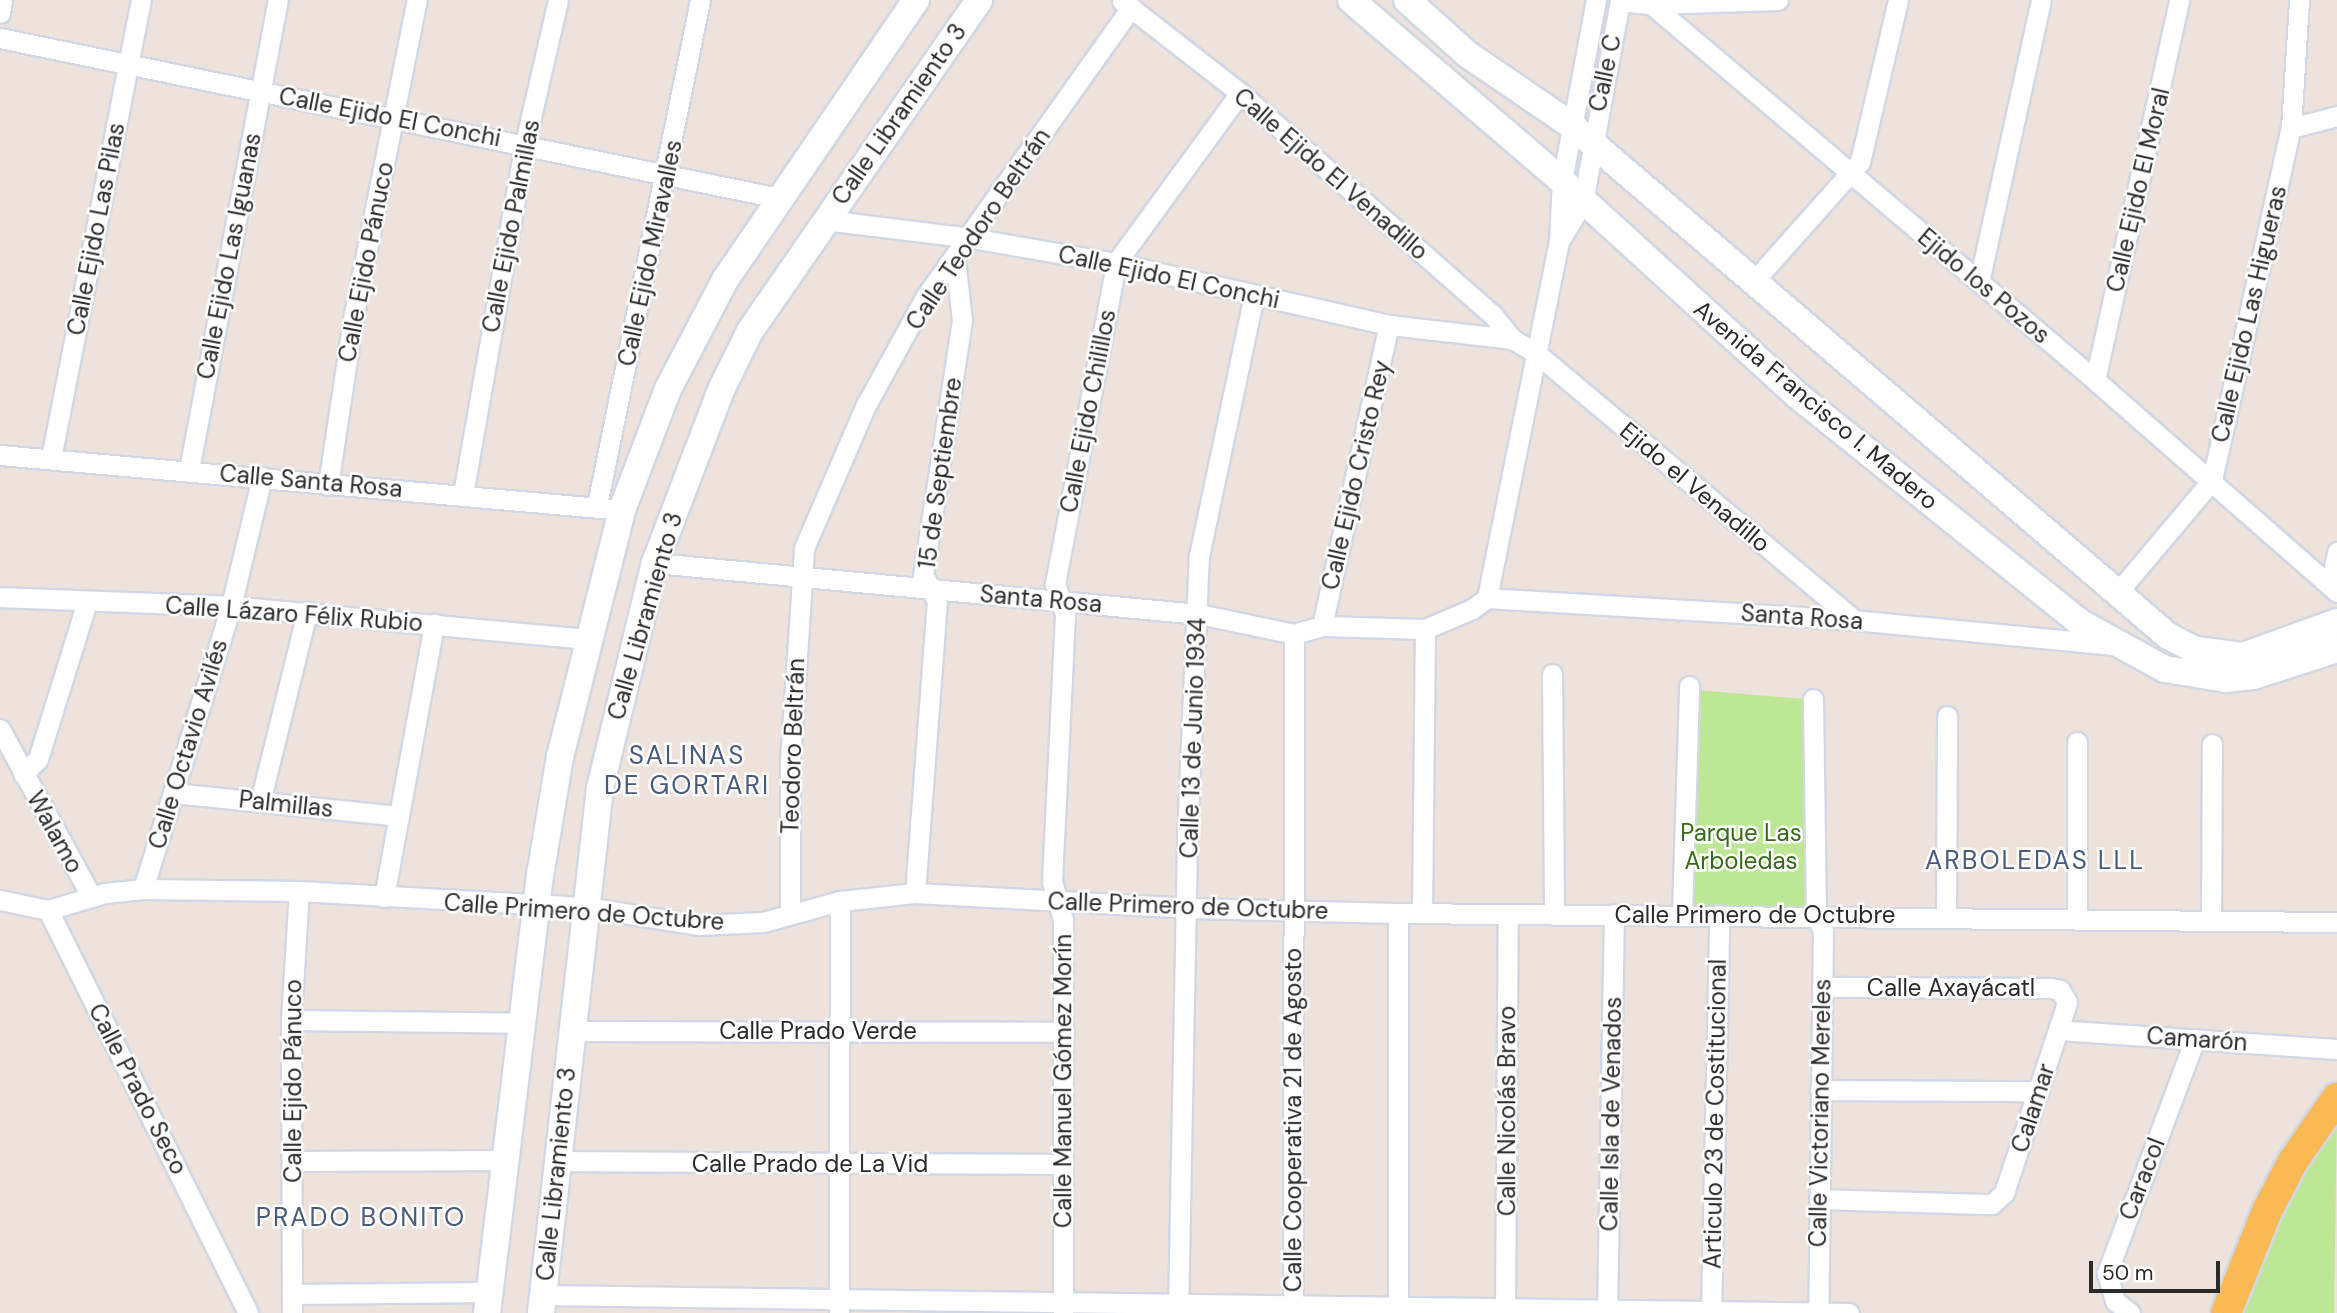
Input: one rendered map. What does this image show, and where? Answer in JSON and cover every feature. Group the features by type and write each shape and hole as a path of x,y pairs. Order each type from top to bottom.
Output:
{"main road":[{"path":"2226,1313 2267,1211 2293,1161 2337,1098"}],"street":[{"path":"0,13 2,0"},
{"name":"Calle Ejido Las Pilas","path":"51,458 141,0"},
{"name":"Calle Ejido Las Iguanas","path":"190,470 278,0"},
{"name":"Calle Ejido Pánuco","path":"328,485 354,314 417,0"},
{"name":"Calle Ejido Palmillas","path":"463,494 525,143 558,0"},
{"name":"Calle Ejido Miravalles","path":"610,507 700,0"},
{"name":"Calle Libramiento 3","path":"488,1302 536,906 560,757 588,639 610,507 694,334 779,198 916,0"},
{"name":"Calle Libramiento 3","path":"542,1304 586,907 610,741 656,564 721,390 750,331 979,0"},
{"name":"Avenida Francisco I. Madero","path":"1351,0 1562,181 1797,394 2079,622 2115,645 2165,669 2226,679 2253,677 2337,649"},
{"path":"1407,0 1467,54 1571,125 1590,145 2168,636 2196,650 2223,656 2243,656 2337,622"},
{"name":"Calle C","path":"1559,241 1562,181 1596,0"},
{"path":"1620,1 1651,4 1778,0"},
{"path":"1753,282 1849,173 1868,144 1899,0"},
{"path":"1979,282 2040,0"},
{"name":"Calle Ejido El Moral","path":"2095,380 2179,0"},
{"name":"Calle Ejido Las Higueras","path":"2117,593 2212,481 2291,128 2299,0"},
{"name":"Calle C","path":"1583,202 1590,145 1620,1"},
{"name":"Calle Ejido El Venadillo","path":"1126,4 1240,93 1492,314 1512,339 1536,353"},
{"name":"Calle Teodoro Beltrán","path":"799,578 804,548 866,405 926,296 971,237 1126,4"},
{"name":"Ejido los Pozos","path":"1651,4 2095,380 2333,589"},
{"name":"Calle Ejido El Conchi","path":"0,38 128,67 525,143 779,198"},
{"name":"Calle Ejido Chilillos","path":"1060,600 1055,584 1116,263 1240,93"},
{"path":"2291,128 2337,116"},
{"path":"1422,913 1425,629 1488,598 1559,241 1583,202"},
{"name":"Calle Ejido El Conchi","path":"825,220 971,237 1116,263 1389,325 1512,339"},
{"name":"15 de Septiembre","path":"915,893 937,601 923,575 962,320 955,259"},
{"name":"Calle 13 de Junio 1934","path":"1178,1307 1189,908 1187,838 1201,544 1254,295"},
{"name":"Calle Ejido Cristo Rey","path":"1322,626 1389,325"},
{"name":"Ejido el Venadillo","path":"1536,353 1854,620"},
{"name":"Calle Santa Rosa","path":"0,455 610,507"},
{"name":"Calle Octavio Avilés","path":"142,889 231,606 262,477"},
{"path":"2333,589 2337,552"},
{"name":"Santa Rosa","path":"656,564 1199,614 1294,634 1322,626 1425,629"},
{"name":"Teodoro Beltrán","path":"790,914 799,578"},
{"name":"Calle Lázaro Félix Rubio","path":"0,597 231,606 588,639"},
{"name":"Santa Rosa","path":"1488,598 1854,620 2115,645"},
{"name":"Calle Manuel Gómez Morín","path":"1060,600 1065,614 1055,901 1063,920 1063,1306"},
{"path":"23,774 38,759 87,602"},
{"path":"260,802 307,612"},
{"path":"384,897 434,624"},
{"name":"Calle Cooperativa 21 de Agosto","path":"1293,1308 1294,634"},
{"path":"1552,674 1554,915"},
{"path":"1682,914 1689,686"},
{"name":"Calle Victoriano Mereles","path":"1813,699 1816,916 1823,931 1818,1312"},
{"path":"1946,916 1947,716"},
{"name":"Walamo","path":"0,729 91,896"},
{"path":"2077,742 2077,920"},
{"path":"2211,921 2213,744"},
{"name":"Palmillas","path":"173,793 398,816"},
{"name":"Calle Primero de Octubre","path":"48,910 91,896 142,889 299,891 586,907 698,925 763,922 840,901 915,893 1189,908 1398,914 1946,916 2337,922"},
{"name":"Calle Ejido Pánuco","path":"293,1304 291,1020 299,891"},
{"path":"0,900 48,910"},
{"path":"839,1304 840,901"},
{"name":"Calle Prado Seco","path":"48,910 248,1313"},
{"path":"1398,914 1398,1310"},
{"name":"Calle Isla de Venados","path":"1607,1311 1614,914"},
{"name":"Calle Nicolás Bravo","path":"1505,1308 1508,915"},
{"name":"Articulo 23 de Costitucional","path":"1711,1311 1719,915"},
{"name":"Calle Axayácatl","path":"1822,987 2051,988 2060,990 2066,1007"},
{"name":"Calamar","path":"1819,1199 1992,1204 2004,1193 2066,1007"},
{"path":"291,1020 522,1023"},
{"name":"Camarón","path":"2058,1030 2337,1049"},
{"name":"Calle Prado Verde","path":"572,1031 1064,1032"},
{"name":"Caracol","path":"2130,1313 2115,1301 2107,1273 2195,1039"},
{"path":"1820,1090 2039,1091"},
{"path":"292,1161 505,1160"},
{"name":"Calle Prado de La Vid","path":"558,1161 839,1165 1063,1164"},
{"path":"293,1304 488,1302"},
{"path":"542,1304 1398,1310 1505,1308 1849,1313"}],"green space":[{"name":"Parque Las Arboledas","path":"1684,689 1804,699 1807,916 1672,914"},
{"path":"2337,1112 2334,1313 2235,1313 2274,1209"}],"district":[{"name":"SALINAS DE GORTARI","path":"687,771"},
{"name":"ARBOLEDAS LLL","path":"2035,861"},
{"name":"PRADO BONITO","path":"361,1218"}]}
